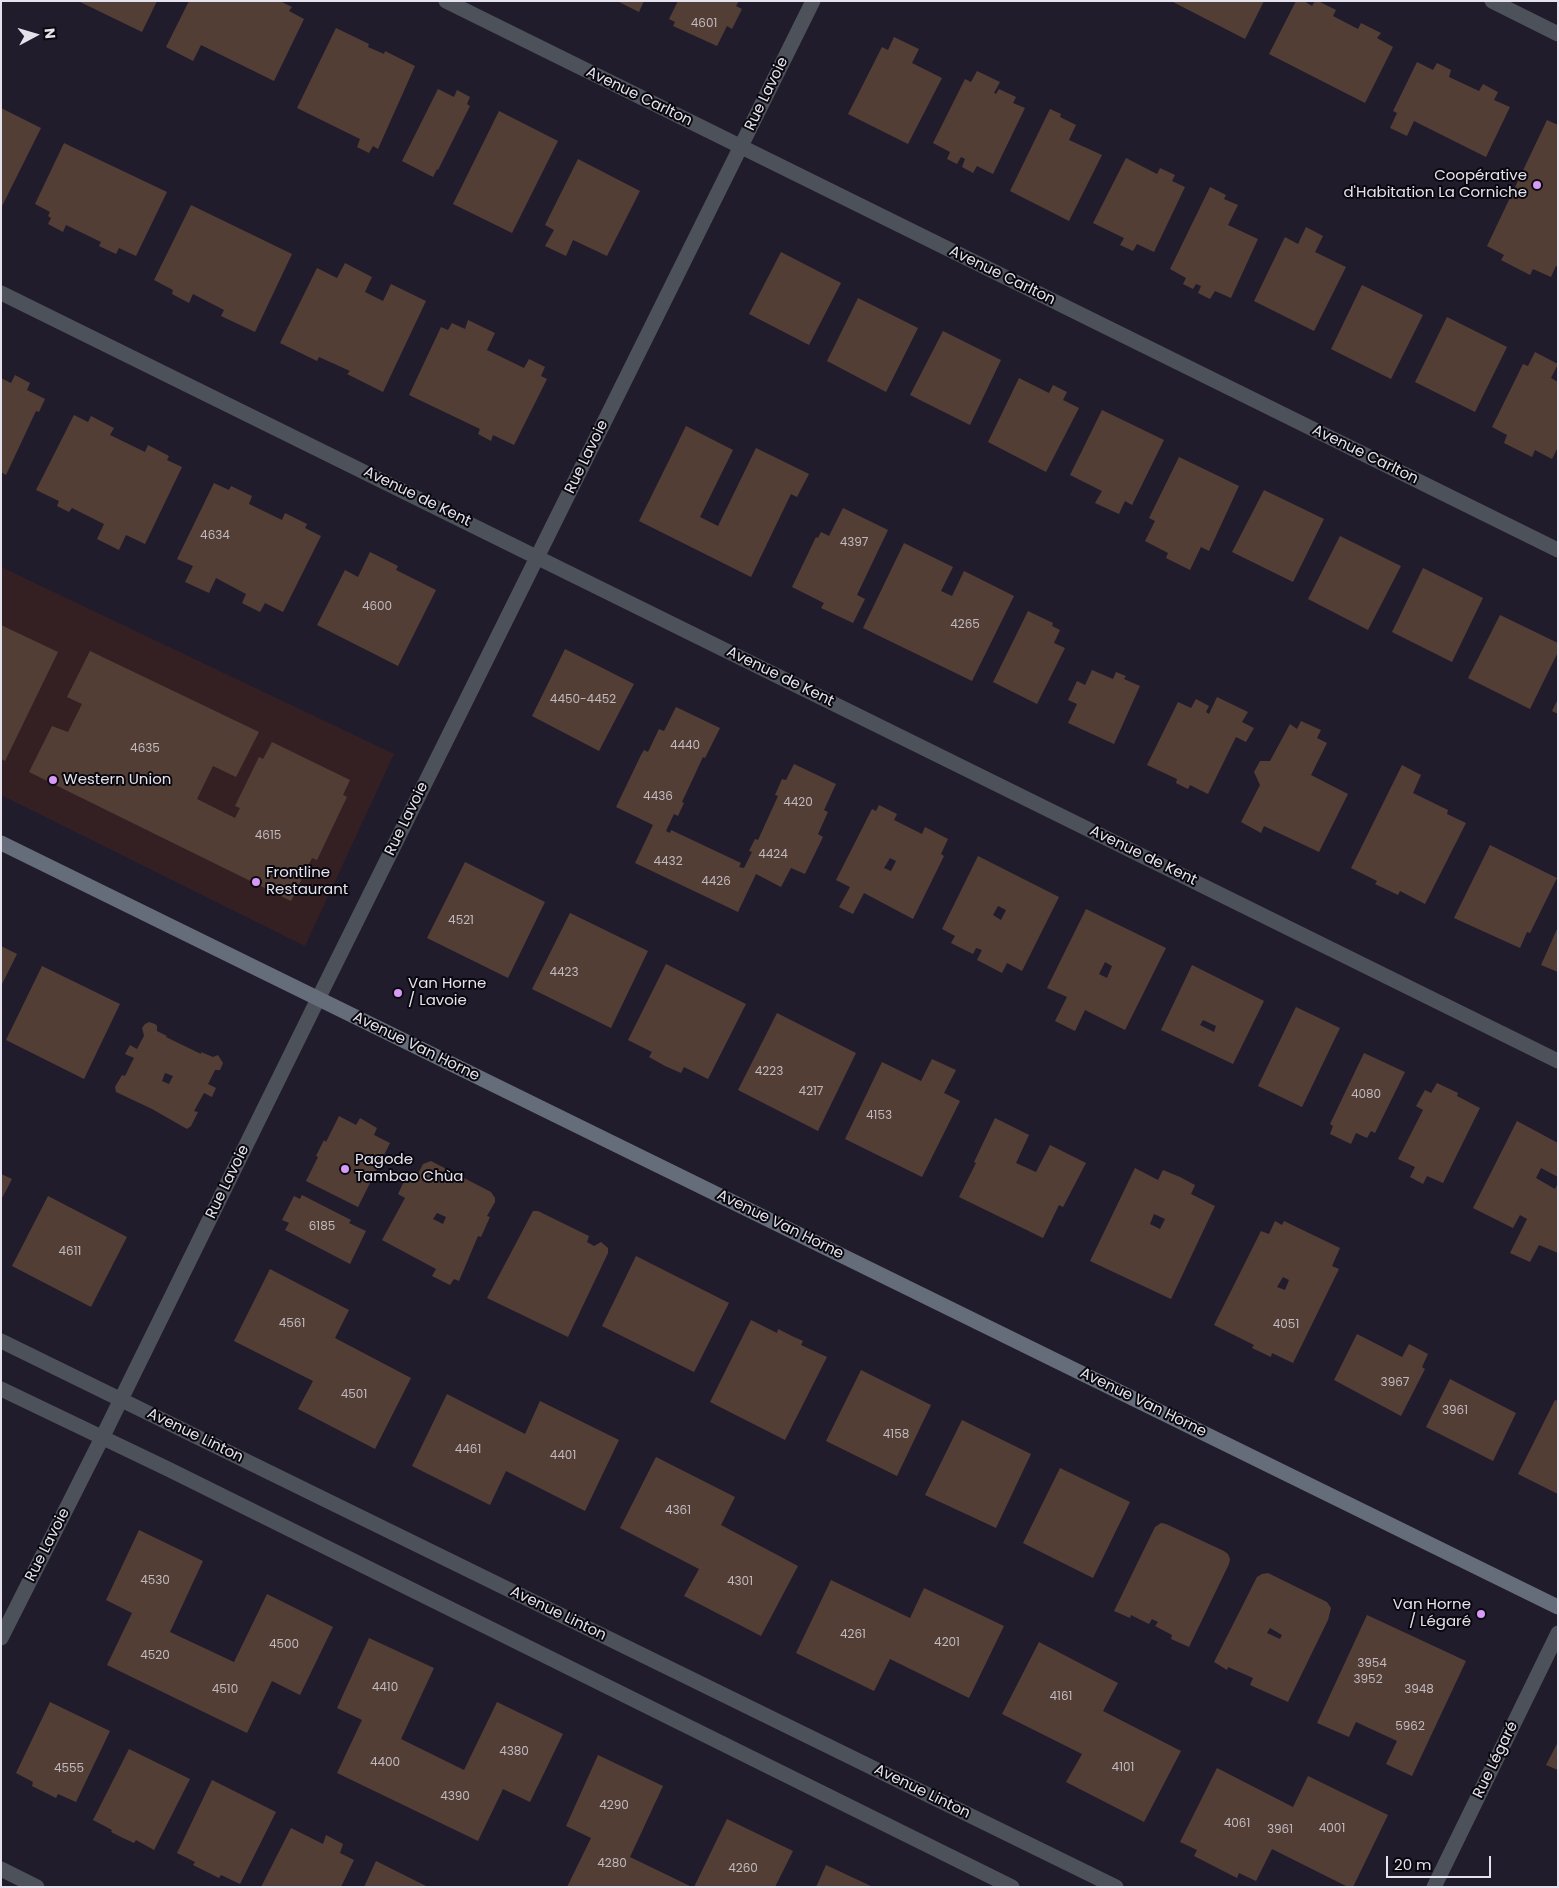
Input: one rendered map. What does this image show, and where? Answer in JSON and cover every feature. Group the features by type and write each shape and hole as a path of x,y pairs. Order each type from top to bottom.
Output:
{"main road":[{"name":"Avenue Van Horne","path":"1,843 1558,1607"}],"street":[{"name":"Avenue Carlton","path":"446,1 1558,550"},
{"name":"Rue Lavoie","path":"1,1638 814,1"},
{"path":"1492,1 1558,34"},
{"name":"Avenue de Kent","path":"1,293 1558,1061"},
{"name":"Avenue Linton","path":"1,1340 1116,1887"},
{"path":"1,1389 204,1486 1012,1887"},
{"name":"Rue Légaré","path":"1434,1887 1558,1633"},
{"path":"1,1869 37,1887"}],"shaded area":[{"path":"1,567 394,754 305,946 1,795"}],"building":[{"path":"78,1 157,1 142,32"},
{"path":"189,1 280,1 292,7 289,11 304,19 274,81 201,45 193,61 166,47"},
{"path":"617,1 644,1 639,12"},
{"path":"678,1 739,1 736,6 742,9 732,29 727,26 717,46 673,26 675,22 669,19"},
{"path":"1171,1 1264,1 1245,39"},
{"path":"1296,1 1304,1 1312,6 1315,1 1318,1 1336,10 1333,16 1358,29 1361,23 1381,33 1377,38 1393,47 1365,103 1269,54"},
{"path":"336,28 369,44 368,47 384,54 385,51 415,66 378,149 373,146 369,153 357,147 360,139 297,108"},
{"path":"894,37 919,49 912,63 942,78 908,144 848,114 882,47 888,50"},
{"path":"1417,62 1433,70 1437,63 1451,70 1449,77 1479,91 1483,84 1498,92 1494,100 1510,107 1486,157 1414,121 1407,136 1390,128 1397,113 1393,111"},
{"path":"977,71 1000,82 994,93 996,94 999,89 1016,97 1013,103 1025,108 993,174 977,166 973,173 962,167 965,159 961,157 957,164 947,159 950,152 933,143 965,79 971,82"},
{"path":"438,89 454,97 457,90 470,97 467,104 470,106 433,177 402,161"},
{"path":"1,108 41,128 1,208"},
{"path":"1050,109 1061,114 1060,117 1076,125 1069,140 1102,155 1069,221 1010,191"},
{"path":"499,111 558,141 512,233 453,204"},
{"name":"Coopérative d'Habitation La Corniche","path":"1547,120 1558,125 1558,267 1556,266 1551,277 1533,269 1530,275 1501,260 1504,255 1487,246"},
{"path":"64,143 167,192 136,256 119,248 116,254 99,246 101,242 66,225 63,232 48,224 51,218 48,216 50,212 35,204"},
{"path":"1126,158 1157,174 1160,168 1175,175 1172,181 1185,187 1154,252 1137,244 1133,251 1120,245 1124,238 1093,223"},
{"path":"578,159 640,191 607,256 573,240 566,256 545,246 554,230 545,225"},
{"path":"1210,187 1226,195 1224,199 1238,205 1228,225 1258,239 1231,298 1215,291 1210,299 1198,293 1201,286 1196,284 1193,289 1183,284 1186,278 1170,269"},
{"path":"191,205 292,254 255,332 221,316 224,310 193,294 189,303 172,294 173,290 154,280"},
{"path":"1306,227 1323,236 1315,252 1346,267 1314,331 1254,301 1285,237 1298,244"},
{"path":"781,252 841,283 809,345 749,314"},
{"path":"345,263 372,277 365,292 383,301 391,284 426,301 383,392 347,374 350,371 319,357 317,361 280,343 317,268 337,278"},
{"path":"1362,285 1423,315 1391,379 1331,349"},
{"path":"858,298 918,328 886,392 827,361"},
{"path":"1447,317 1507,347 1475,412 1415,382"},
{"path":"468,320 495,333 487,350 524,368 529,359 545,367 541,376 547,379 514,445 493,435 491,441 478,434 480,429 409,395 441,327 448,330 452,323 465,329"},
{"path":"943,331 1001,360 970,425 910,395"},
{"path":"1535,352 1558,364 1551,378 1558,382 1558,447 1552,459 1535,450 1532,457 1504,443 1507,435 1492,427 1523,364 1528,366"},
{"path":"15,375 30,383 27,390 45,399 39,412 36,411 6,475 1,472 1,378 11,383"},
{"path":"1019,378 1049,393 1053,385 1067,392 1063,400 1079,408 1046,472 988,442"},
{"path":"1102,410 1164,440 1132,505 1125,501 1119,514 1095,503 1102,491 1070,475"},
{"path":"74,415 88,422 91,416 114,428 110,435 145,452 148,445 169,456 167,460 182,467 145,544 126,535 119,550 97,539 104,524 72,508 69,512 57,506 59,501 36,490"},
{"path":"686,426 733,450 700,517 718,526 756,448 809,474 797,497 791,494 751,577 639,521"},
{"path":"1179,457 1239,486 1209,551 1201,547 1190,570 1166,558 1168,553 1145,541 1155,521 1149,518"},
{"path":"214,483 229,490 231,486 252,496 249,504 282,520 285,513 307,524 305,528 321,536 283,612 265,603 260,612 242,603 246,594 216,578 209,593 185,582 193,566 177,559"},
{"path":"1264,490 1324,519 1293,582 1232,552"},
{"path":"843,508 888,530 857,595 865,599 853,623 821,608 824,603 792,587 816,537 818,538 821,532 829,536"},
{"path":"1340,536 1401,566 1368,630 1308,599"},
{"path":"904,543 953,567 941,591 952,596 964,571 1014,596 972,681 863,628"},
{"path":"370,552 398,566 396,570 436,590 398,666 317,625 345,570 358,577"},
{"path":"1423,568 1483,598 1452,662 1392,632"},
{"path":"1028,611 1053,623 1052,626 1060,630 1054,643 1065,648 1037,704 993,682"},
{"path":"1500,615 1558,643 1558,652 1530,709 1468,678"},
{"path":"1,625 58,652 5,761 1,759"},
{"path":"565,649 634,684 599,751 532,716"},
{"path":"90,651 259,732 236,777 213,766 197,799 235,818 240,808 235,806 259,757 263,759 272,742 350,780 343,795 347,797 317,860 312,858 291,901 29,772 52,726 68,732 82,704 67,697"},
{"path":"1092,670 1113,679 1116,672 1126,676 1124,679 1140,686 1114,744 1068,723 1077,704 1068,700 1077,681 1085,685"},
{"path":"1217,697 1248,712 1242,722 1254,728 1246,742 1236,737 1208,794 1190,785 1188,789 1176,783 1177,779 1147,765 1178,702 1191,708 1196,699 1209,706 1206,712 1209,714"},
{"path":"1558,699 1558,714 1552,711"},
{"path":"676,707 720,728 705,758 703,757 682,802 684,803 678,816 674,814 666,831 670,833 671,830 741,863 739,867 744,868 752,852 749,851 755,839 758,840 778,796 775,795 782,779 786,780 794,764 836,784 824,810 828,812 818,834 823,837 805,874 791,868 781,887 756,874 738,912 635,863 653,825 616,807 644,750 648,752 659,729 664,731"},
{"path":"1301,721 1321,730 1317,738 1327,743 1311,775 1348,794 1319,852 1264,826 1261,833 1241,822 1260,785 1254,772 1260,761 1270,761 1290,724 1297,729"},
{"path":"1402,765 1421,775 1413,793 1448,810 1447,814 1466,823 1425,904 1400,891 1398,895 1375,884 1377,881 1351,868"},
{"path":"879,805 897,814 894,820 922,834 925,827 948,839 941,854 944,856 913,919 864,893 853,914 839,907 850,887 836,880 872,809 876,811","holes":["890,858 896,861 891,871 884,868"]},
{"path":"1490,845 1557,878 1530,933 1527,932 1520,948 1454,918"},
{"path":"978,856 1059,897 1022,971 1007,963 1002,973 977,960 982,950 976,948 973,954 951,943 955,936 942,929","holes":["998,906 1006,910 1001,920 993,915"]},
{"path":"465,862 545,902 508,978 427,938"},
{"path":"1086,909 1166,948 1125,1030 1085,1010 1075,1031 1055,1021 1067,997 1047,988","holes":["1105,962 1112,966 1107,978 1099,974"]},
{"path":"570,913 648,951 611,1028 532,989"},
{"path":"1558,927 1558,972 1541,965"},
{"path":"1,946 17,954 1,986"},
{"path":"666,964 746,1004 708,1079 684,1067 681,1073 665,1066 649,1057 652,1052 628,1040"},
{"path":"1192,965 1264,1001 1233,1064 1161,1030","holes":["1203,1020 1216,1026 1214,1032 1200,1025"]},
{"path":"42,966 120,1004 84,1079 6,1040"},
{"path":"1296,1007 1340,1028 1302,1107 1258,1086"},
{"path":"777,1013 856,1053 818,1131 738,1090"},
{"path":"149,1022 155,1024 157,1031 166,1037 201,1054 201,1052 213,1057 218,1055 223,1063 220,1070 215,1070 208,1084 216,1088 212,1097 204,1093 194,1111 198,1112 191,1126 187,1129 152,1109 116,1092 115,1087 122,1075 125,1076 134,1058 125,1054 130,1045 137,1049 144,1036 142,1028","holes":["165,1073 173,1076 169,1084 162,1081"]},
{"path":"1364,1053 1405,1072 1375,1133 1371,1131 1367,1138 1356,1133 1351,1144 1330,1134 1333,1126 1330,1124"},
{"path":"932,1059 956,1070 944,1093 960,1101 922,1177 845,1139 882,1062 921,1081"},
{"path":"1437,1083 1458,1093 1457,1096 1480,1108 1443,1183 1427,1176 1423,1184 1410,1177 1415,1167 1398,1159 1423,1110 1416,1106 1425,1090 1431,1093"},
{"name":"Pagode Tambao Chùa","path":"339,1116 356,1125 360,1118 377,1128 374,1135 390,1143 358,1207 306,1181 324,1140 326,1142"},
{"path":"995,1118 1029,1135 1016,1163 1036,1172 1050,1145 1086,1163 1063,1207 1059,1205 1043,1238 959,1197"},
{"path":"1517,1121 1558,1143 1558,1177 1541,1168 1536,1178 1555,1189 1558,1183 1558,1253 1539,1245 1530,1262 1510,1253 1527,1219 1520,1215 1513,1228 1473,1208"},
{"path":"431,1161 491,1192 495,1198 495,1202 487,1216 490,1217 481,1237 478,1236 459,1281 454,1279 450,1285 432,1276 436,1269 382,1240 405,1198 398,1194 407,1175 415,1180 423,1164","holes":["437,1213 446,1217 443,1224 433,1219"]},
{"path":"1135,1168 1158,1180 1163,1170 1180,1177 1195,1185 1191,1194 1215,1206 1171,1299 1090,1261","holes":["1154,1214 1165,1219 1160,1229 1150,1224"]},
{"path":"1,1174 12,1179 1,1200"},
{"path":"302,1195 351,1220 349,1223 366,1231 350,1264 285,1230 289,1223 282,1220 294,1196 300,1199"},
{"path":"48,1196 127,1237 91,1307 12,1266"},
{"path":"533,1211 538,1211 589,1236 587,1242 594,1246 601,1242 608,1248 608,1253 568,1337 487,1298"},
{"path":"1275,1221 1282,1225 1284,1221 1340,1248 1332,1266 1339,1269 1293,1363 1272,1353 1271,1357 1252,1348 1254,1345 1214,1325 1261,1231 1269,1234","holes":["1283,1277 1289,1280 1285,1290 1277,1287"]},
{"path":"636,1256 729,1303 694,1372 602,1326"},
{"path":"270,1269 349,1310 335,1338 411,1378 375,1449 298,1409 313,1381 234,1341"},
{"path":"751,1320 777,1333 778,1329 803,1341 801,1345 827,1357 785,1440 710,1402"},
{"path":"1357,1334 1402,1357 1409,1344 1428,1354 1422,1367 1425,1369 1401,1416 1334,1380"},
{"path":"861,1370 931,1405 897,1476 826,1441"},
{"path":"1450,1379 1516,1413 1493,1461 1426,1427"},
{"path":"447,1394 525,1434 540,1401 619,1440 585,1511 506,1471 490,1505 412,1466"},
{"path":"1555,1400 1558,1401 1558,1494 1518,1474"},
{"path":"962,1420 1031,1454 996,1528 925,1495"},
{"path":"656,1457 735,1497 721,1525 798,1566 761,1636 684,1596 699,1569 620,1528"},
{"path":"1060,1468 1130,1502 1093,1578 1023,1543"},
{"path":"1161,1523 1224,1551 1230,1559 1189,1647 1171,1639 1172,1635 1155,1626 1158,1622 1152,1619 1149,1624 1131,1615 1130,1618 1114,1611 1155,1527"},
{"path":"139,1530 203,1561 170,1632 234,1662 267,1594 333,1627 300,1695 272,1681 247,1733 107,1665 132,1613 106,1600"},
{"path":"1268,1573 1327,1602 1331,1608 1328,1620 1288,1702 1250,1685 1253,1678 1228,1667 1227,1670 1214,1662 1257,1577","holes":["1270,1628 1282,1635 1280,1639 1267,1633"]},
{"path":"831,1580 910,1618 924,1588 1004,1626 969,1698 890,1659 874,1691 796,1653"},
{"path":"1367,1615 1466,1661 1412,1776 1386,1764 1397,1741 1356,1722 1349,1737 1317,1723"},
{"path":"369,1638 434,1668 401,1739 464,1770 497,1702 563,1734 530,1802 503,1789 478,1841 337,1773 362,1720 337,1708"},
{"path":"1039,1642 1118,1683 1103,1711 1181,1751 1144,1822 1066,1782 1082,1754 1002,1714"},
{"path":"50,1702 110,1731 76,1802 58,1794 56,1798 32,1786 33,1782 16,1773"},
{"path":"1558,1742 1558,1770 1546,1765"},
{"path":"129,1749 190,1779 154,1850 136,1840 134,1843 123,1838 93,1820"},
{"path":"598,1755 663,1786 630,1857 692,1887 567,1887 591,1838 566,1826"},
{"path":"1217,1768 1293,1807 1308,1776 1388,1815 1353,1887 1348,1887 1272,1849 1256,1881 1239,1873 1237,1878 1194,1856 1197,1850 1180,1842"},
{"path":"212,1780 276,1812 240,1884 221,1875 219,1878 193,1865 195,1862 177,1853"},
{"path":"727,1819 793,1851 775,1887 694,1887"},
{"path":"291,1828 323,1844 326,1835 343,1844 340,1853 354,1860 341,1887 261,1887"},
{"path":"376,1861 428,1887 364,1887"},
{"path":"826,1865 873,1887 816,1887"}],"place":[{"name":"Coopérative d'Habitation La Corniche","path":"1537,185"},
{"name":"Western Union","path":"53,780"},
{"name":"Frontline Restaurant","path":"256,882"},
{"name":"Van Horne / Lavoie","path":"398,993"},
{"name":"Pagode Tambao Chùa","path":"345,1169"},
{"name":"Van Horne / Légaré","path":"1481,1614"}]}
